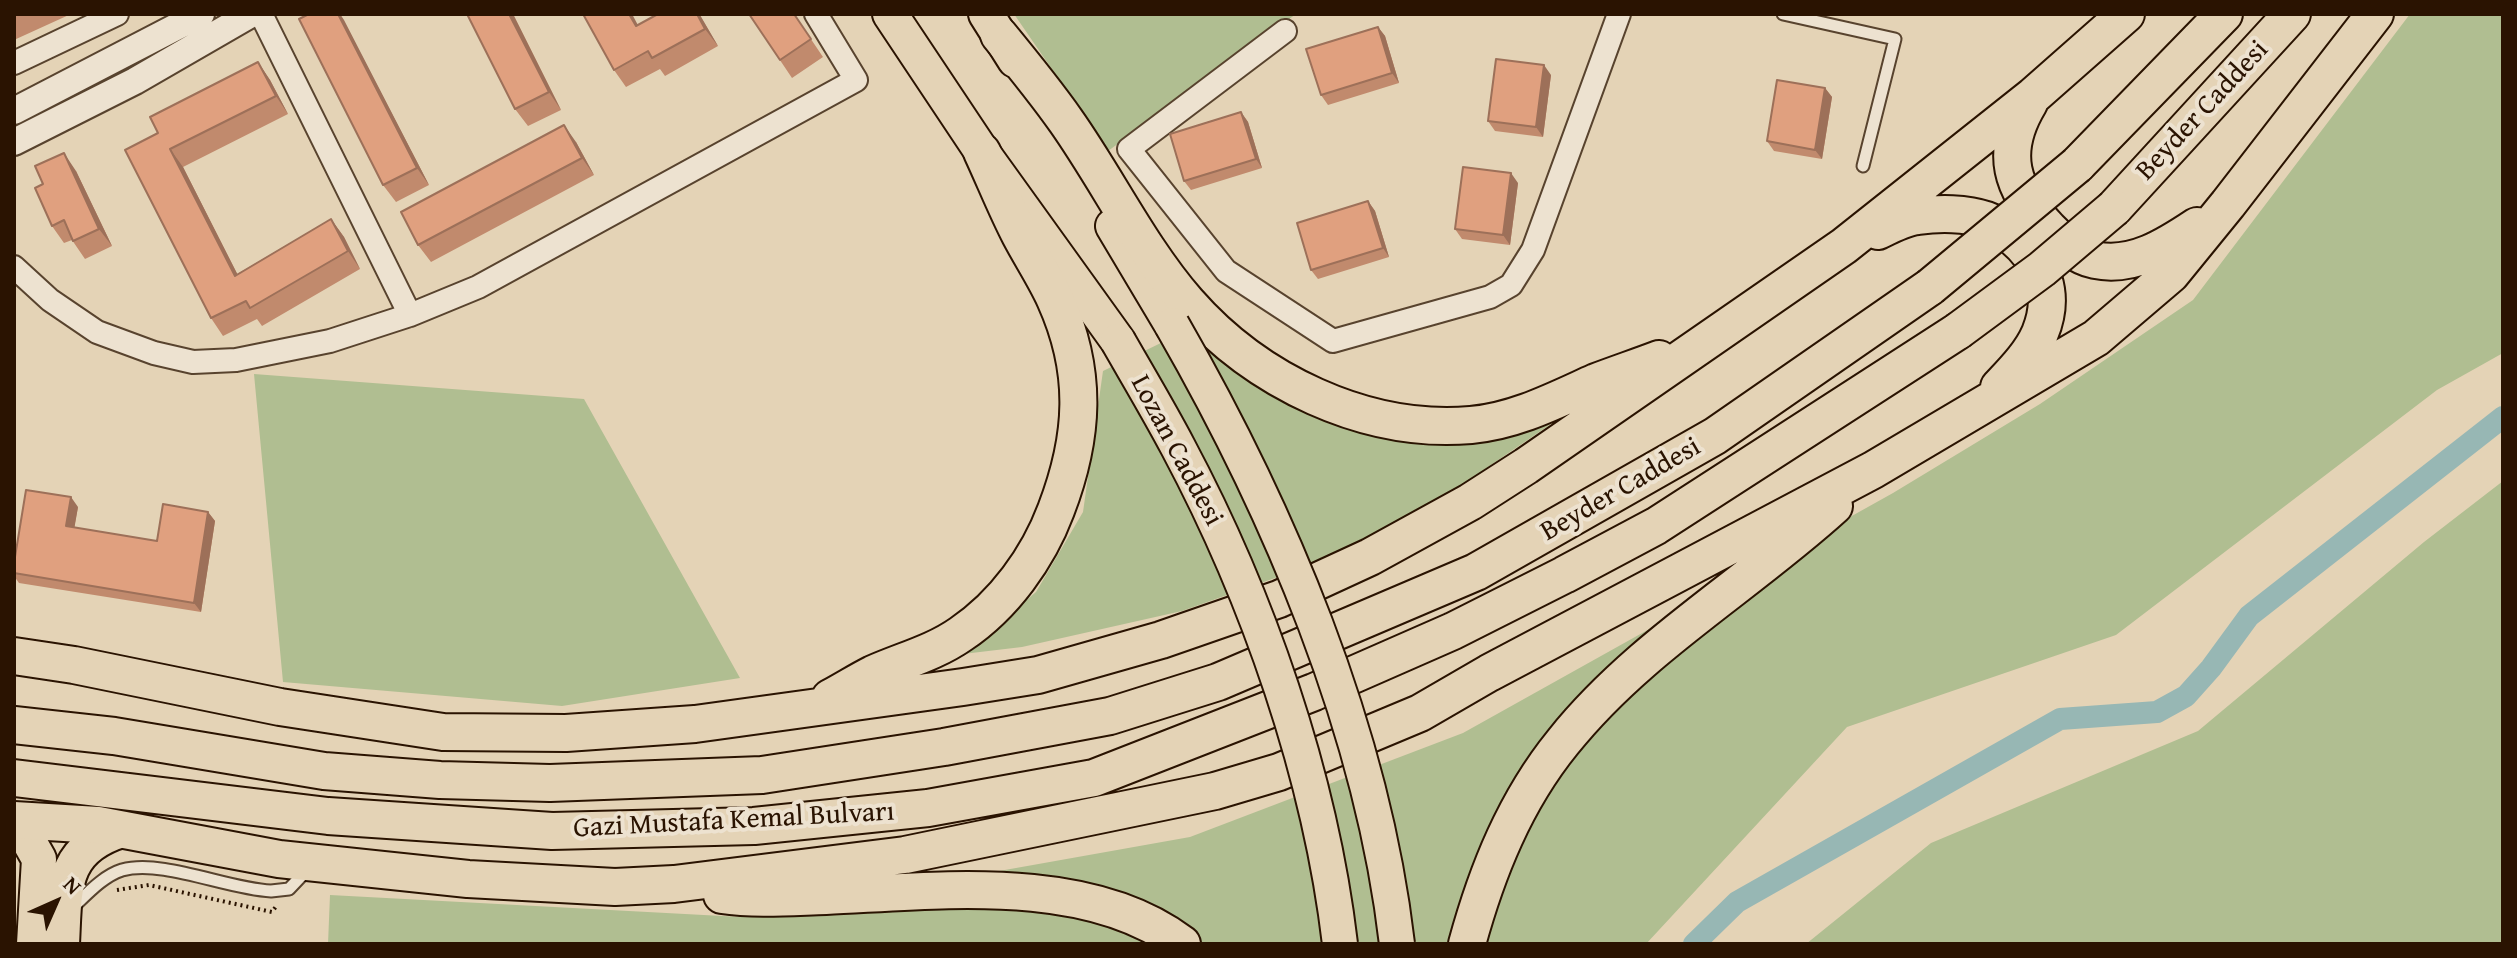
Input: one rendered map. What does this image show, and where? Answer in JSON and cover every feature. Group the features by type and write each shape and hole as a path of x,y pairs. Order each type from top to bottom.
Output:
{"highway":[{"path":"14,656 74,665 280,707 443,732 566,733 695,724 1038,675 1161,640 1279,599 1370,557 1470,502 1604,414 1701,343 1844,246 2033,96 2126,14"},
{"name":"Beyder Caddesi","path":"1289,654 1476,572 1702,443 1930,287 2077,165 2224,14"},
{"name":"Beyder Caddesi","path":"1314,692 1453,631 1656,526 1958,331 2042,269 2114,208 2292,14"},
{"path":"16,820 98,825 314,863 468,879 615,887 674,884 905,855 1215,791 1279,772 1420,713 1489,673 1873,470 2096,338 2171,274 2375,14"},
{"path":"992,24 1066,121 1134,228 1187,302 1240,354 1335,406 1383,420 1429,426 1473,425 1535,410 1701,343"},
{"path":"2033,96 2019,119 2011,143 2017,186 2032,210 2077,253 2096,260 2144,256 2173,242 2228,204"},
{"path":"809,709 961,634 1019,578 1048,531 1068,478 1079,429 1078,370 1055,299 1018,231 982,152"},
{"path":"1844,246 1917,216 1954,215 1986,220 2000,226 2029,251 2045,276 2048,297 2040,333 2017,368 1977,409"},
{"path":"1467,944 1492,865 1523,800 1564,740 1608,693 1715,603 1794,542 1873,470"},
{"name":"Gazi Mustafa Kemal Bulvarı","path":"14,725 114,736 324,771 440,780 550,783 762,775 944,747 1110,716 1218,682 1289,654"},
{"name":"Gazi Mustafa Kemal Bulvarı","path":"14,778 328,816 552,831 754,826 928,808 1094,778 1314,692"},
{"path":"674,884 725,896 779,898 981,891 1062,896 1130,916 1182,944"}],"main road":[{"name":"Lozan Caddesi","path":"890,14 982,152 1118,341 1179,448 1227,548 1277,675 1312,791 1336,907 1340,944"},
{"name":"Lozan Caddesi","path":"992,24 1216,401 1256,483 1311,614 1346,717 1370,805 1392,903 1397,944"},
{"path":"16,820 39,859 34,944"},
{"path":"63,930 65,882 76,860 99,837 122,830"}],"street":[{"path":"14,63 117,14"},
{"path":"14,111 201,14"},
{"path":"14,142 135,81 251,14"},
{"path":"261,14 410,315"},
{"path":"14,267 50,300 97,332 154,353 193,362 236,360 330,341 410,315 478,287 856,80 816,14"},
{"path":"1285,31 1129,149 1226,271 1333,341 1490,297 1511,285 1533,250 1619,14"}],"lane":[{"path":"1783,14 1895,39 1863,166"},
{"path":"63,930 99,883 121,870 151,867 258,890 289,889 314,863"}],"path":[{"path":"106,897 116,890 149,885 272,912 289,889"}],"green space":[{"path":"1014,14 1296,14 1108,151"},
{"path":"2410,14 2503,14 2503,353 2437,390 2116,635 1847,727 1646,944 328,944 330,895 741,917 1190,837 1463,733 1893,493 2040,404 2193,300"},
{"path":"1196,326 1247,370 1332,422 1393,439 1465,441 1551,424 1441,499 1340,555 1182,611 1022,647 963,654 1036,592 1083,512 1103,371"},
{"path":"254,374 584,399 740,678 562,706 283,682"},
{"path":"2503,481 2503,944 1806,944 1931,843 2198,731 2424,542"}],"building":[{"path":"309,14 338,14 417,168 383,185 299,19"},
{"path":"467,14 509,14 549,92 515,109"},
{"path":"583,14 629,14 636,26 658,14 697,14 705,29 652,58 648,51 614,70"},
{"path":"749,14 794,14 811,39 780,60"},
{"path":"1378,27 1392,73 1321,95 1306,49"},
{"path":"1496,59 1544,65 1536,127 1488,121"},
{"path":"258,62 276,96 170,149 235,276 331,219 348,251 250,308 246,301 211,318 125,150 158,133 150,117"},
{"path":"1777,80 1825,88 1815,150 1767,141"},
{"path":"1241,112 1256,159 1184,181 1170,134"},
{"path":"564,125 582,158 418,245 401,212"},
{"path":"64,153 99,229 73,241 64,220 52,226 35,188 43,184 35,166"},
{"path":"1463,167 1511,173 1503,235 1455,229"},
{"path":"1368,201 1383,248 1311,270 1297,223"},
{"path":"26,490 71,497 66,526 157,541 163,504 208,512 194,603 14,573"}],"waterway":[{"path":"1694,944 1737,902 2060,719 2157,712 2186,696 2249,616 2503,417"}]}
